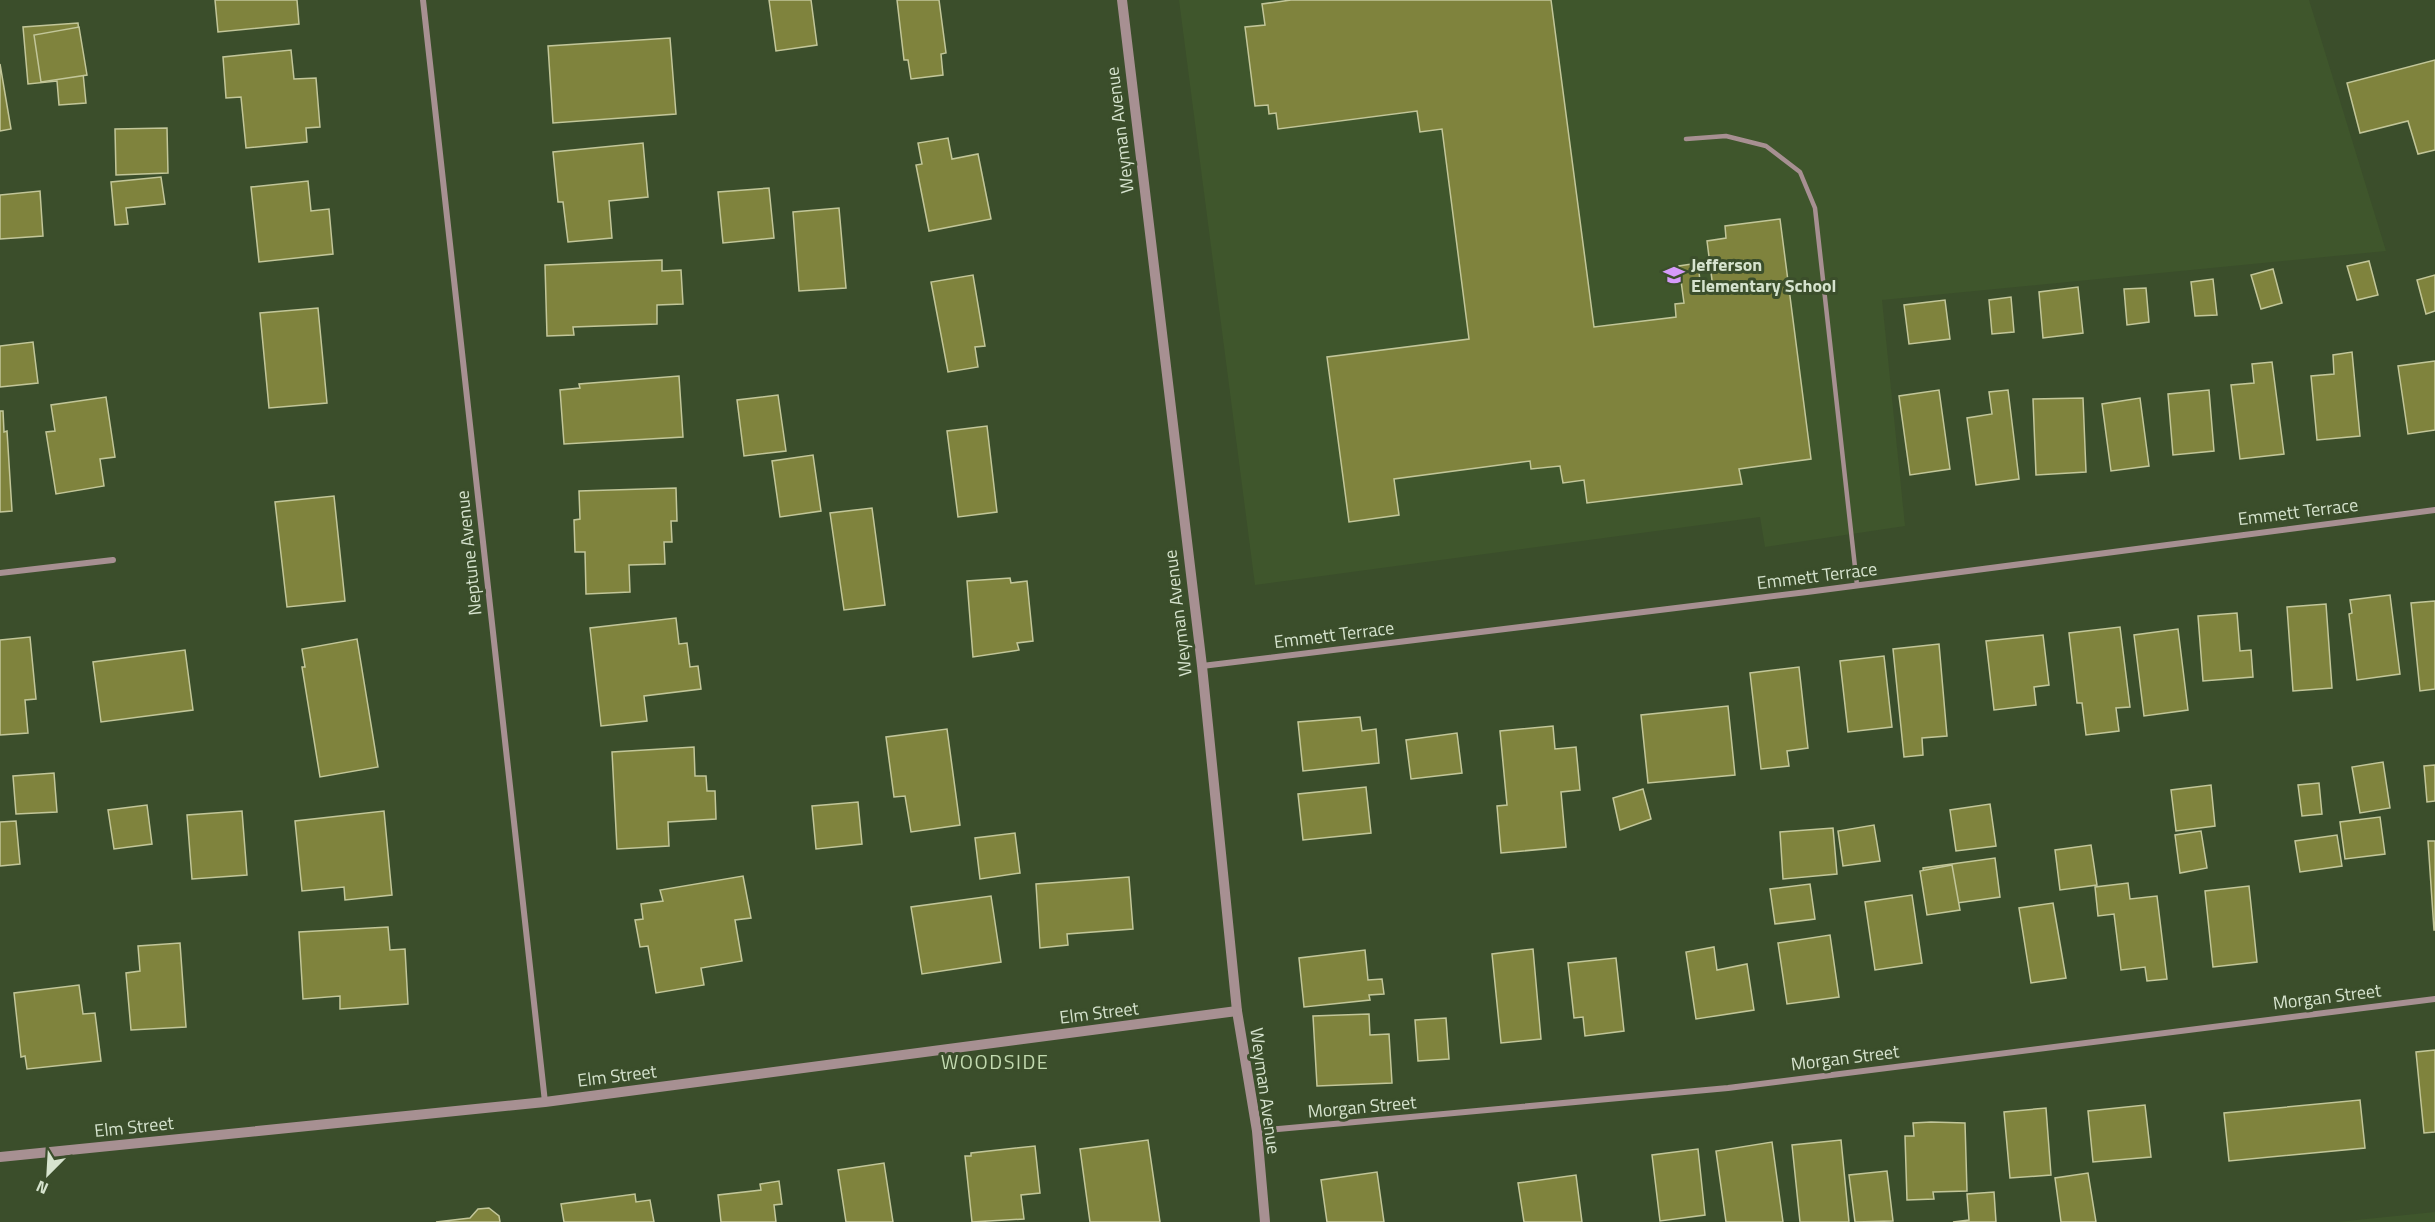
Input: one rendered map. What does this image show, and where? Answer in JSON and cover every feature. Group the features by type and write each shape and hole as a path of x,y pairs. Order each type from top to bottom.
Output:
{"street":[{"name":"Neptune Avenue","path":"423,0 545,1102"},
{"name":"Weyman Avenue","path":"1122,0 1202,666 1237,1011 1257,1131 1265,1222"},
{"name":"Emmett Terrace","path":"1202,666 1857,585 2435,510"},
{"path":"0,573 113,560"},
{"name":"Morgan Street","path":"1257,1131 1728,1088 2435,999"},
{"name":"Elm Street","path":"0,1157 545,1102 1237,1011"}],"lane":[{"path":"1686,139 1726,136 1766,146 1800,172 1815,208 1857,585"}],"shaded area":[{"name":"Jefferson Elementary School","path":"1179,0 2309,0 2386,251 1882,300 1905,526 1765,547 1760,517 1255,585"},
{"path":"2435,1212 2435,1222 2337,1222"}],"building":[{"path":"215,0 297,0 299,24 218,32"},
{"path":"769,0 811,0 817,45 776,51"},
{"path":"897,0 939,0 946,53 941,54 943,75 911,79 908,60 904,60"},
{"path":"1291,0 1551,0 1594,327 1676,317 1675,304 1684,303 1679,266 1698,263 1701,290 1713,288 1707,241 1726,238 1725,226 1780,219 1811,459 1739,469 1742,484 1587,503 1584,480 1563,483 1560,466 1531,469 1530,461 1394,479 1399,515 1349,522 1327,357 1469,339 1442,129 1420,132 1417,111 1278,129 1276,113 1269,114 1268,105 1255,106 1245,27 1265,25 1262,4"},
{"path":"78,23 86,103 59,105 57,81 28,84 23,27"},
{"path":"79,27 87,75 41,82 34,35"},
{"path":"670,38 676,114 553,123 548,46"},
{"path":"291,50 294,79 316,78 320,127 306,128 307,142 246,148 241,97 226,98 223,57"},
{"path":"2435,60 2435,150 2418,154 2408,121 2360,133 2347,83"},
{"path":"0,64 11,129 0,131"},
{"path":"167,128 168,173 116,175 115,129"},
{"path":"948,138 952,159 978,154 991,219 929,231 916,165 922,164 918,143"},
{"path":"643,143 648,197 609,201 612,238 568,242 563,202 558,202 553,152"},
{"path":"161,177 165,204 126,208 128,224 115,225 111,182"},
{"path":"308,181 311,211 329,209 333,254 259,262 251,187"},
{"path":"769,188 774,238 723,243 718,192"},
{"path":"40,191 43,236 0,239 0,195"},
{"path":"839,208 846,288 799,291 793,212"},
{"path":"662,260 662,271 681,270 683,304 657,305 657,324 573,327 574,335 547,336 545,265"},
{"path":"2369,261 2378,295 2357,300 2347,266"},
{"path":"2273,269 2282,303 2261,309 2251,275"},
{"path":"973,275 985,346 975,347 978,367 948,372 931,282"},
{"path":"2435,275 2435,311 2426,314 2417,280"},
{"path":"2213,279 2217,315 2195,316 2191,282"},
{"path":"2078,287 2083,333 2043,338 2039,292"},
{"path":"2146,288 2149,322 2127,325 2124,289"},
{"path":"2011,297 2014,332 1992,334 1989,300"},
{"path":"1945,300 1950,339 1909,344 1904,305"},
{"path":"318,308 327,403 269,408 260,313"},
{"path":"33,342 38,383 0,387 0,346"},
{"path":"2352,352 2360,436 2317,440 2311,376 2334,374 2333,355"},
{"path":"2435,361 2435,430 2408,434 2398,366"},
{"path":"2272,362 2284,454 2240,459 2231,385 2254,383 2252,364"},
{"path":"679,376 683,437 564,444 560,390 580,388 579,384"},
{"path":"1939,390 1950,469 1910,475 1899,396"},
{"path":"2008,390 2019,479 1976,485 1967,418 1992,414 1989,392"},
{"path":"2209,390 2214,451 2173,455 2168,394"},
{"path":"778,395 786,451 744,456 737,400"},
{"path":"106,397 115,457 100,459 104,486 56,494 46,432 55,431 51,405"},
{"path":"2083,398 2086,472 2036,475 2033,399"},
{"path":"2140,398 2149,466 2111,471 2102,404"},
{"path":"0,411 3,411 4,432 7,431 12,511 0,512"},
{"path":"987,426 997,512 958,517 947,431"},
{"path":"813,455 821,511 780,517 772,461"},
{"path":"676,488 677,521 671,521 672,542 664,542 665,564 629,565 630,592 586,594 585,552 575,552 574,520 580,519 579,491"},
{"path":"334,496 345,601 287,607 275,502"},
{"path":"872,508 885,605 844,610 830,513"},
{"path":"1010,578 1011,583 1027,581 1033,641 1017,643 1019,650 973,657 967,581"},
{"path":"2390,595 2400,674 2357,680 2349,614 2352,613 2350,600"},
{"path":"2435,601 2435,689 2420,691 2411,603"},
{"path":"2326,604 2332,688 2293,691 2287,607"},
{"path":"2237,613 2240,651 2251,650 2253,677 2203,681 2198,616"},
{"path":"676,618 679,644 687,643 690,667 698,666 701,689 644,696 647,721 601,726 590,628"},
{"path":"2120,627 2130,707 2116,708 2119,731 2086,735 2082,703 2077,703 2069,633"},
{"path":"2178,629 2188,710 2144,716 2134,635"},
{"path":"2043,635 2049,685 2034,687 2036,705 1994,710 1986,641"},
{"path":"30,637 36,699 25,700 28,733 0,735 0,640"},
{"path":"357,639 378,767 320,777 302,667 305,667 302,649"},
{"path":"1939,644 1947,736 1922,738 1923,755 1904,757 1893,649"},
{"path":"185,650 193,710 101,722 93,662"},
{"path":"1884,656 1892,727 1848,732 1840,661"},
{"path":"1799,667 1808,748 1787,751 1789,766 1761,769 1750,673"},
{"path":"1728,706 1735,775 1648,783 1641,715"},
{"path":"1360,717 1362,731 1376,729 1379,763 1303,771 1298,722"},
{"path":"1553,726 1555,749 1576,747 1580,790 1561,792 1566,847 1501,853 1497,806 1507,805 1500,731"},
{"path":"947,729 960,825 911,832 905,796 894,797 886,737"},
{"path":"1457,733 1462,773 1411,779 1406,740"},
{"path":"694,747 695,776 706,776 707,791 715,791 716,819 668,822 669,846 617,849 612,752"},
{"path":"2383,762 2390,808 2360,813 2352,767"},
{"path":"2435,765 2435,801 2427,802 2424,766"},
{"path":"54,773 57,812 16,814 13,776"},
{"path":"2319,783 2322,814 2302,816 2298,785"},
{"path":"2211,785 2215,826 2176,831 2171,790"},
{"path":"1366,787 1371,833 1303,840 1298,794"},
{"path":"1643,789 1651,819 1620,830 1613,798"},
{"path":"858,802 862,844 816,849 812,806"},
{"path":"1990,804 1996,846 1956,851 1950,810"},
{"path":"147,805 152,844 114,849 108,810"},
{"path":"242,811 247,875 192,879 187,815"},
{"path":"384,811 392,895 345,900 344,887 302,891 295,821"},
{"path":"2380,817 2385,854 2345,859 2340,822"},
{"path":"16,821 20,864 0,866 0,822"},
{"path":"1874,825 1880,861 1843,866 1838,831"},
{"path":"1833,828 1837,874 1783,879 1780,832"},
{"path":"2201,831 2207,868 2180,873 2175,835"},
{"path":"1015,833 1020,873 980,879 975,838"},
{"path":"2337,835 2342,866 2300,872 2295,841"},
{"path":"2428,841 2435,841 2435,930 2434,930"},
{"path":"2091,845 2097,885 2060,890 2055,850"},
{"path":"1995,858 2000,897 1928,907 1923,868"},
{"path":"1952,865 1960,910 1927,915 1920,871"},
{"path":"743,876 751,918 735,920 742,961 701,968 704,985 656,993 648,946 640,947 635,920 643,919 641,904 663,901 660,890"},
{"path":"1129,877 1133,929 1067,934 1068,945 1040,948 1036,884"},
{"path":"2128,883 2130,899 2157,896 2167,979 2147,981 2145,967 2121,970 2114,914 2098,916 2095,887"},
{"path":"1810,884 1815,919 1775,924 1770,889"},
{"path":"2249,886 2257,962 2213,967 2205,891"},
{"path":"1912,895 1922,963 1875,970 1865,902"},
{"path":"991,896 1001,962 922,974 911,907"},
{"path":"2053,903 2066,978 2031,983 2019,908"},
{"path":"388,927 390,950 405,949 408,1004 340,1009 340,996 303,999 299,932"},
{"path":"1830,935 1839,997 1787,1004 1778,943"},
{"path":"180,943 186,1027 131,1030 126,973 140,971 138,946"},
{"path":"1714,947 1717,970 1747,964 1754,1010 1696,1019 1686,952"},
{"path":"1533,949 1541,1039 1501,1043 1492,954"},
{"path":"1365,950 1368,980 1382,979 1384,994 1369,995 1370,1000 1304,1007 1299,958"},
{"path":"1616,958 1624,1031 1585,1036 1583,1017 1574,1018 1568,963"},
{"path":"79,985 83,1014 95,1013 101,1061 27,1069 25,1056 21,1057 14,993"},
{"path":"1369,1014 1370,1035 1389,1034 1392,1083 1317,1086 1313,1016"},
{"path":"1446,1018 1449,1059 1418,1061 1415,1020"},
{"path":"2435,1050 2435,1132 2424,1133 2416,1052"},
{"path":"2360,1100 2365,1148 2229,1161 2224,1113"},
{"path":"2145,1105 2151,1157 2093,1162 2088,1111"},
{"path":"2046,1108 2051,1175 2010,1178 2004,1112"},
{"path":"1913,1123 1965,1123 1967,1191 1933,1192 1934,1199 1907,1200 1905,1136 1914,1136"},
{"path":"1148,1140 1160,1222 1090,1222 1080,1149"},
{"path":"1841,1140 1849,1222 1800,1222 1792,1145"},
{"path":"1772,1142 1783,1222 1726,1222 1716,1151"},
{"path":"1035,1146 1040,1193 1021,1195 1024,1219 972,1222 965,1156 971,1156 971,1153"},
{"path":"1698,1149 1705,1215 1660,1221 1652,1155"},
{"path":"884,1163 893,1222 846,1222 838,1170"},
{"path":"1887,1171 1893,1221 1855,1222 1849,1175"},
{"path":"1377,1172 1384,1222 1327,1222 1321,1180"},
{"path":"2088,1173 2096,1222 2061,1222 2055,1178"},
{"path":"1576,1175 1582,1222 1524,1222 1518,1183"},
{"path":"779,1181 782,1204 774,1205 776,1222 721,1222 718,1195 761,1190 760,1184"},
{"path":"1994,1192 1996,1222 1953,1222 1969,1220 1967,1194"},
{"path":"635,1194 636,1202 650,1200 654,1222 564,1222 561,1204"},
{"path":"489,1208 499,1216 500,1222 436,1222 470,1218 478,1209"}],"place":[{"name":"Jefferson Elementary School","path":"1674,275"}],"district":[{"name":"WOODSIDE","path":"995,1062"}]}
